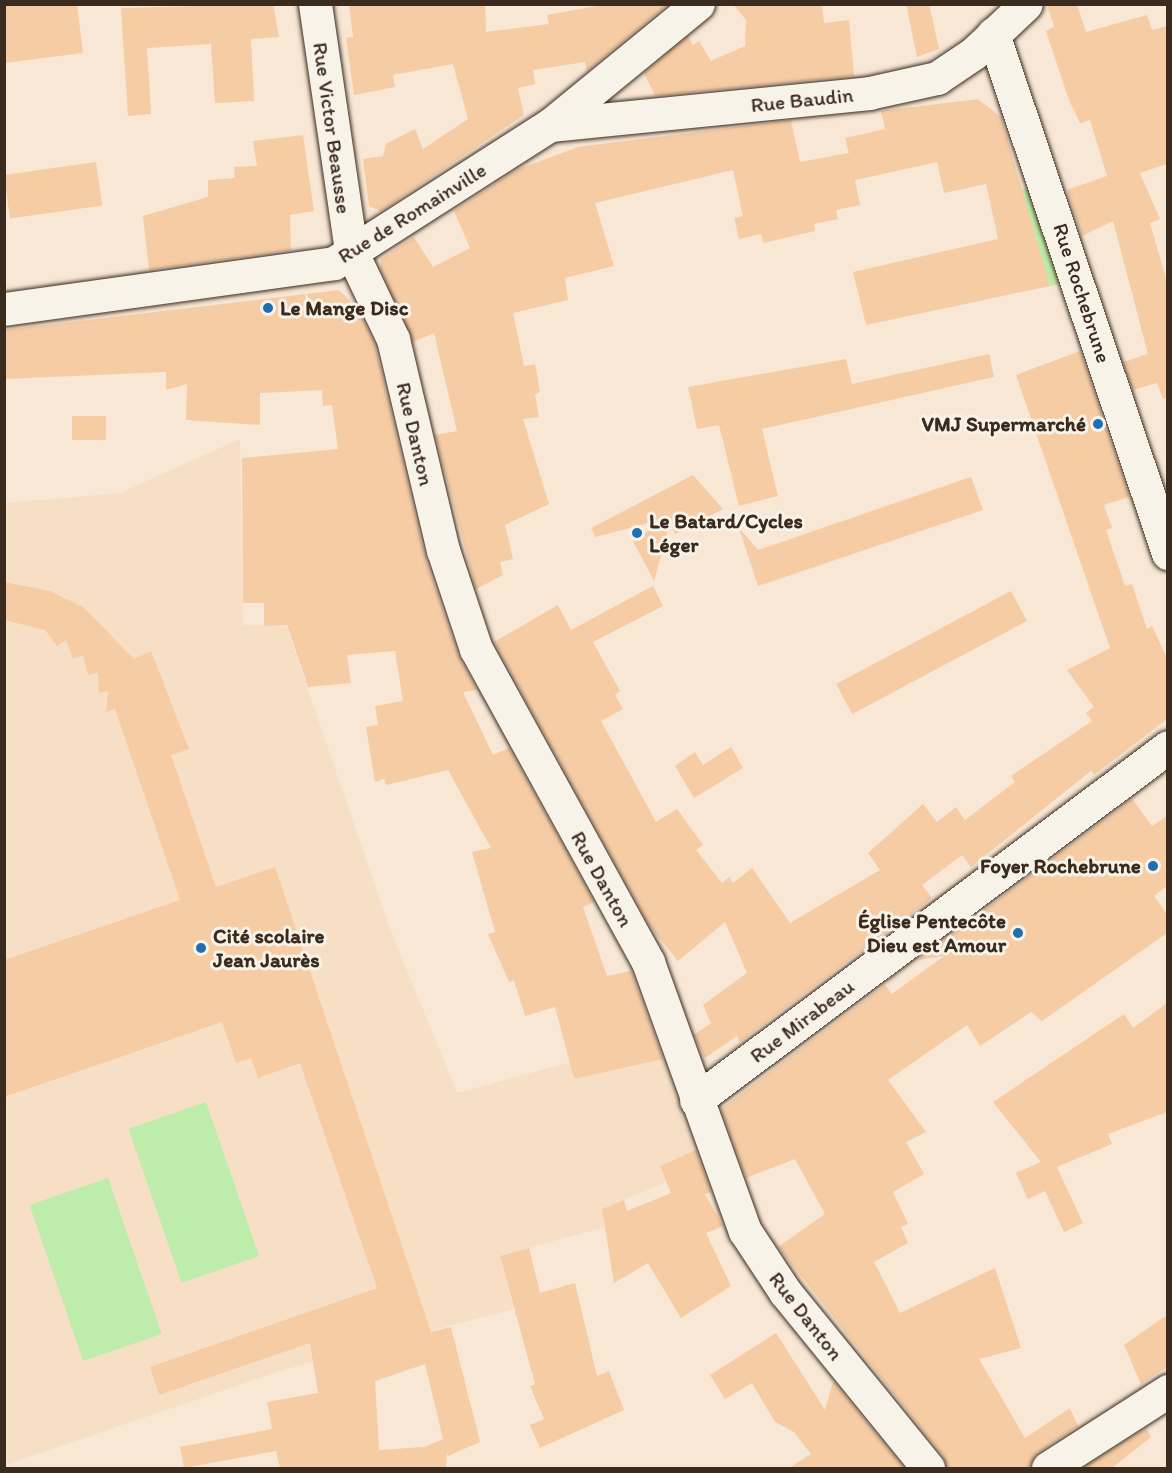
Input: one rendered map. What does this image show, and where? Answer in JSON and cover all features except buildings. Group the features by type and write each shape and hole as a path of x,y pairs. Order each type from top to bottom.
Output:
{"street":[{"name":"Rue Victor Beausse","path":"315,4 351,251"},
{"name":"Rue de Romainville","path":"4,309 334,263 550,125 698,4"},
{"name":"Rue Baudin","path":"550,125 869,93 937,78 993,34 1026,4"},
{"name":"Rue Rochebrune","path":"993,34 1153,462 1167,553"},
{"name":"Rue Danton","path":"351,251 393,339 443,550 476,649 648,962 729,1197 768,1269 928,1468"},
{"name":"Rue Mirabeau","path":"696,1100 1167,747"},
{"path":"1048,1468 1167,1391"}],"shaded area":[{"name":"Cité scolaire Jean Jaurès","path":"240,439 243,625 286,626 389,926 457,1093 571,1062 574,1079 663,1059 700,1168 602,1209 605,1227 500,1256 514,1309 286,1369 5,1465 5,503 120,493"}],"green space":[{"path":"1034,186 1062,283 1050,286 1019,191"},
{"path":"206,1102 259,1256 182,1283 128,1129"},
{"path":"108,1178 162,1334 83,1361 30,1205"}],"place":[{"name":"Le Mange Disc","path":"268,308"},
{"name":"VMJ Supermarché","path":"1098,424"},
{"name":"Le Batard/Cycles Léger","path":"637,533"},
{"name":"Foyer Rochebrune","path":"1153,866"},
{"name":"Église Pentecôte Dieu est Amour","path":"1018,933"},
{"name":"Cité scolaire Jean Jaurès","path":"201,948"}]}
